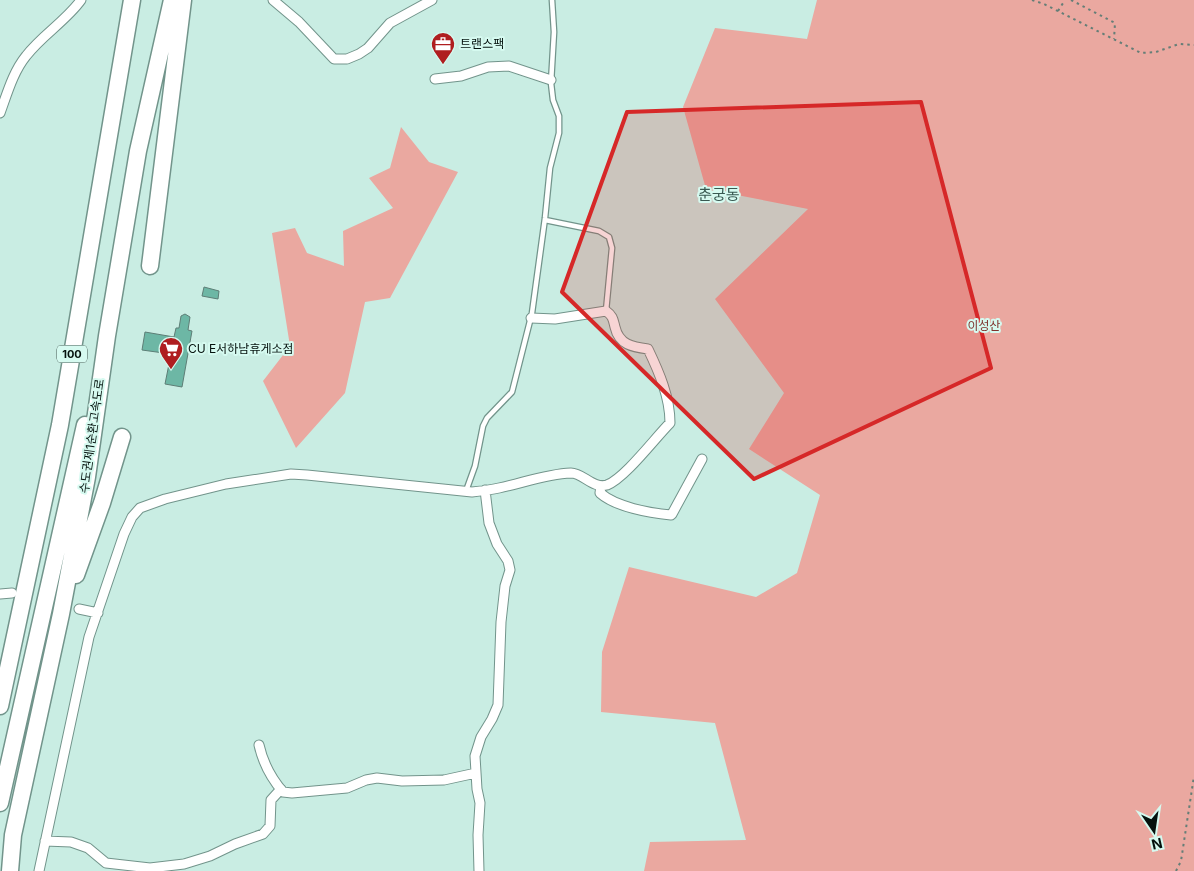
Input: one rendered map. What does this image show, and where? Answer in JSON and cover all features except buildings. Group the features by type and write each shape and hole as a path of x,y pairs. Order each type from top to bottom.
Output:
{"highway":[{"name":"100","path":"0,706 60,425 132,0"},
{"name":"수도권제1순환고속도로","path":"10,871 13,835 61,614 87,477 107,336 138,151 172,0"},
{"path":"150,266 183,0"},
{"path":"0,803 72,478 107,336"},
{"path":"61,614 90,537 122,437"}],"street":[{"path":"0,113 11,83 25,56 81,0"},
{"path":"273,0 299,22 334,59 347,59 368,48 390,23 432,0"},
{"path":"435,79 461,76 488,67 509,66 551,80"},
{"path":"40,871 89,638 124,534 132,517 140,508 165,499 226,484 291,474 307,474 466,491 484,490 574,473 601,486 620,476 670,422 670,411 666,396 658,370 648,349 631,346 620,340 613,316 606,311 555,319 531,318"},
{"path":"601,486 600,493 609,500 671,515 702,459"},
{"path":"479,871 478,835 480,803 475,756 481,737 498,705 500,622 510,570 508,561 497,544 489,523 484,490"},
{"path":"0,594 12,593"},
{"path":"79,609 98,613"},
{"path":"259,745 262,758 276,784 283,792 347,788 366,780 377,778 402,781 444,780 476,773"},
{"path":"45,841 71,842 88,848 106,863 139,869 184,864 210,856 263,834 270,826 271,800 280,789"}],"lane":[{"path":"466,491 475,466 483,426 512,392 531,318 545,220 550,168 559,133 559,116 553,100 551,80 554,32 552,0"},
{"path":"545,220 599,231 609,237 612,248 606,311"}],"path":[{"path":"1032,0 1141,53 1156,52 1179,44 1194,45"},
{"path":"1058,11 1065,0"},
{"path":"1072,0 1115,23 1114,40"},
{"path":"1176,871 1181,861 1194,776"}],"highlighted area":[{"path":"921,102 991,368 754,479 562,292 627,112"}],"green space":[{"name":"이성산","path":"817,0 1194,0 1194,871 644,871 650,842 746,840 715,723 601,712 602,652 629,567 756,597 797,573 820,495 749,449 784,393 715,299 808,209 706,189 683,107 715,28 807,39"},
{"path":"401,127 429,162 458,172 390,298 365,302 345,393 296,448 263,381 290,346 272,233 295,228 307,253 344,266 343,231 393,208 369,178 390,168"}],"place":[{"name":"트랜스팩","path":"443,65"},
{"name":"CU E서하남휴게소점","path":"171,370"}],"district":[{"name":"춘궁동","path":"719,195"}]}
